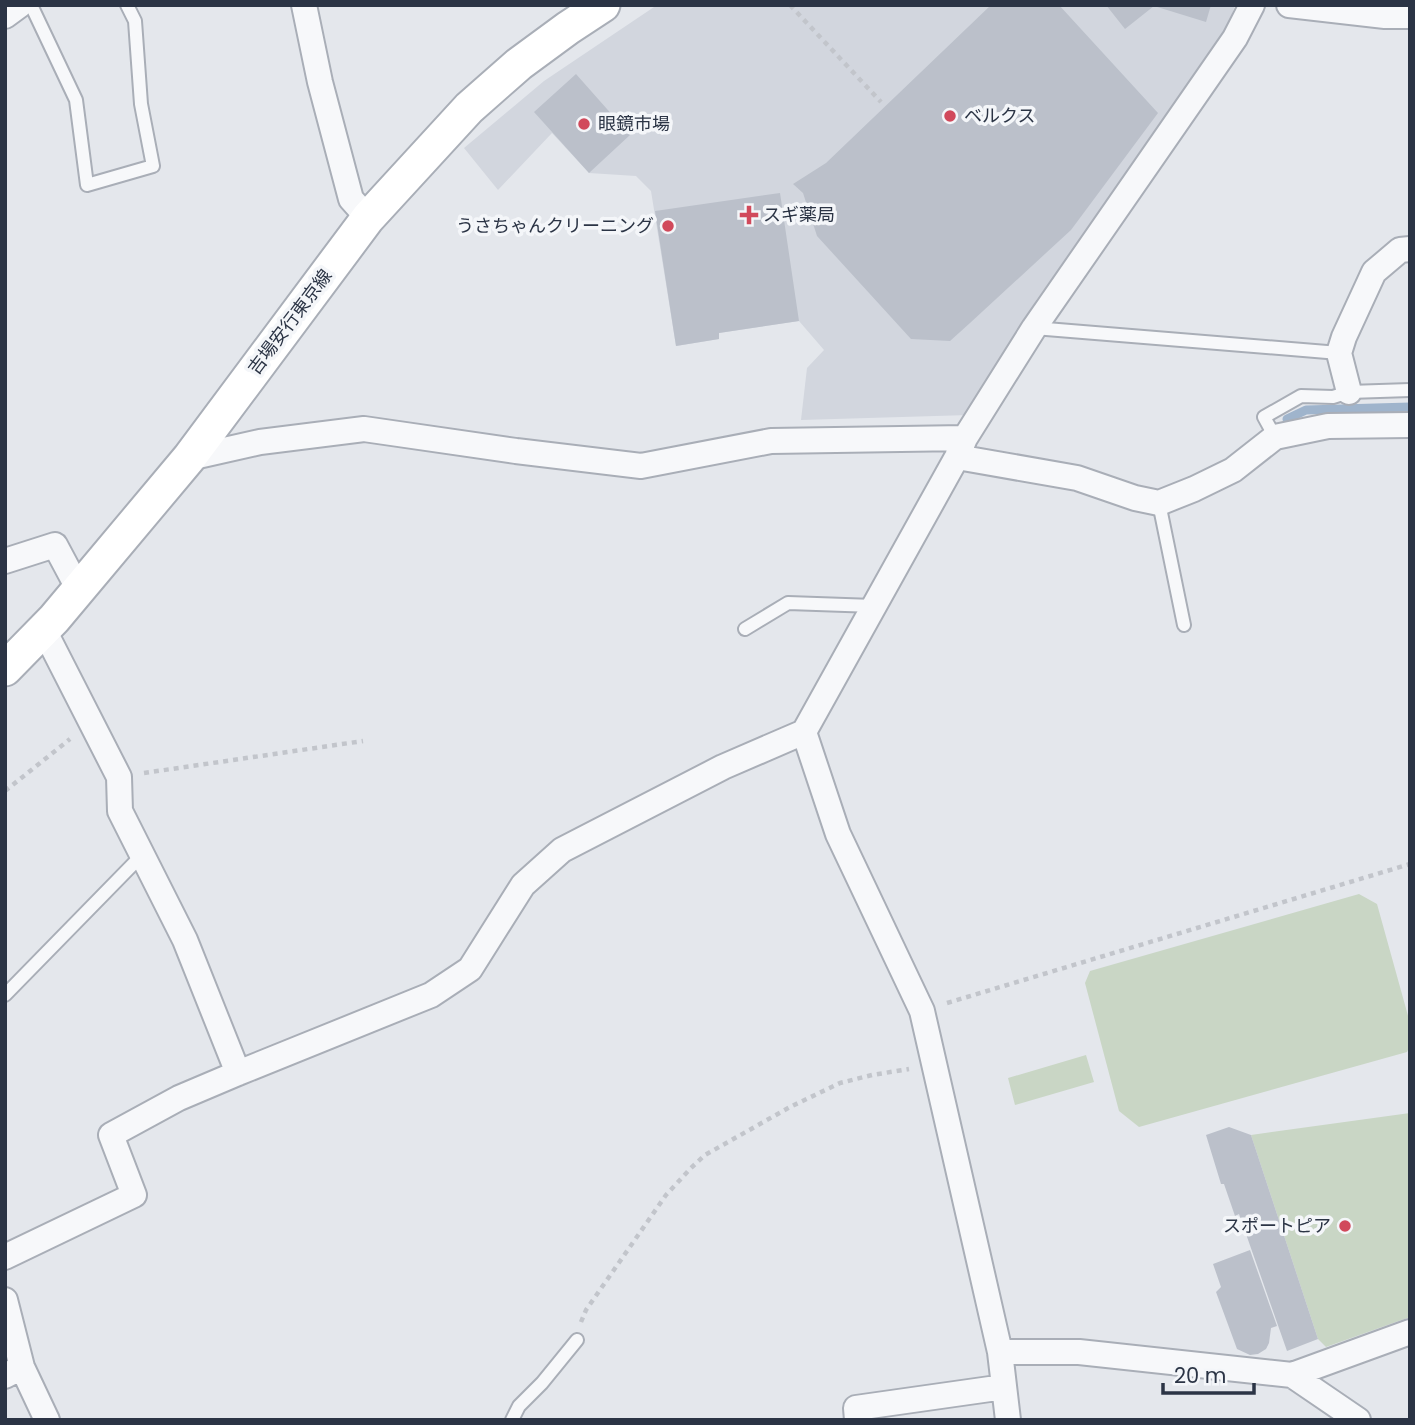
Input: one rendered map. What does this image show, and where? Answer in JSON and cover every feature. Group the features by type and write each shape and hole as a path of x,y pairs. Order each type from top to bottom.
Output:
{"main road":[{"name":"吉場安行東京線","path":"5,669 79,590 189,458 368,218 469,107 519,64 603,5"}],"street":[{"path":"5,16 20,5"},
{"path":"304,5 320,82 351,199 368,218"},
{"path":"5,1257 134,1195 111,1135 179,1098 431,995 470,969 523,886 562,850 723,767 804,732 961,447 1034,328 1235,38 1252,5"},
{"path":"1289,5 1385,16 1410,16"},
{"path":"1349,392 1339,353 1344,337 1374,272 1400,250 1410,250"},
{"path":"189,458 260,442 363,429 641,467 771,441 961,447 1159,503 1233,470 1275,437 1328,426 1410,425"},
{"path":"5,561 55,545 79,590"},
{"path":"44,630 119,777 120,811 186,940 238,1073"},
{"path":"804,732 838,834 922,1011 1000,1352 1008,1420"},
{"path":"5,1300 14,1372 47,1420"},
{"path":"1000,1352 1079,1352 1292,1375 1410,1332"},
{"path":"1292,1375 1358,1420"},
{"path":"858,1420 856,1408 1004,1387"}],"lane":[{"path":"31,5 76,100 87,185 153,166 141,103 135,21 127,5"},
{"path":"1034,328 1339,353"},
{"path":"1275,437 1265,417 1301,396 1333,397 1349,392 1410,390"},
{"path":"1159,503 1184,625"},
{"path":"745,629 788,603 874,606"},
{"path":"5,995 142,855"},
{"path":"512,1420 519,1406 577,1339"}],"path":[{"path":"790,5 881,102"},
{"path":"5,790 73,737"},
{"path":"119,777 363,741"},
{"path":"922,1011 1410,864"},
{"path":"577,1339 586,1310 666,1195 705,1155 790,1107 840,1083 872,1075 934,1066"}],"shaded area":[{"path":"657,5 1235,5 1223,42 1037,299 969,415 801,420 807,368 824,350 799,321 719,333 719,339 676,346 651,191 636,176 589,173 552,133 498,190 464,148 544,81"}],"green space":[{"path":"1359,894 1377,904 1410,1023 1410,1045 1407,1052 1139,1127 1119,1111 1085,983 1090,971"},
{"path":"1086,1055 1094,1082 1015,1105 1008,1078"},
{"name":"スポートピア","path":"1410,1113 1410,1317 1326,1347 1318,1339 1251,1135"}],"building":[{"path":"991,5 1059,5 1158,113 1071,230 970,323 950,341 911,339 817,236 803,193 793,184 826,163"},
{"path":"1106,5 1211,5 1206,22 1154,6 1125,29"},
{"path":"576,74 630,135 589,173 534,112"},
{"path":"780,193 799,321 719,333 719,339 676,346 655,211"},
{"path":"1229,1127 1251,1135 1318,1339 1287,1351 1239,1214 1235,1216 1224,1184 1221,1184 1206,1135"},
{"path":"1250,1250 1277,1326 1271,1328 1266,1349 1250,1355 1237,1349 1216,1292 1221,1287 1213,1264"}],"waterway":[{"path":"1287,419 1306,410 1410,407"}],"place":[{"name":"ベルクス","path":"950,116"},
{"name":"眼鏡市場","path":"584,124"},
{"name":"スギ薬局","path":"749,215"},
{"name":"うさちゃんクリーニング","path":"668,226"},
{"name":"スポートピア","path":"1345,1226"}]}
